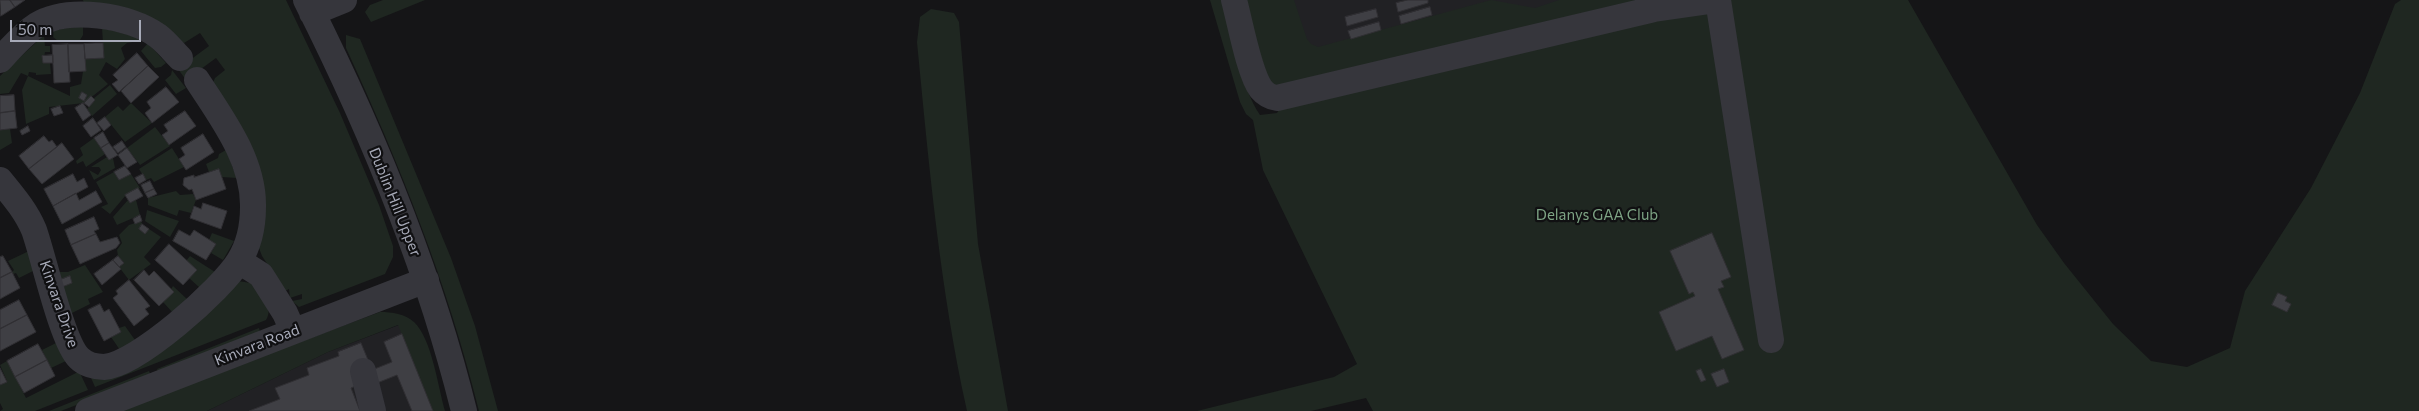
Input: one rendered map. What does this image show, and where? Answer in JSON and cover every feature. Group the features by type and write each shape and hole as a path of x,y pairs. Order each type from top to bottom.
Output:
{"street":[{"path":"309,6 344,0"},
{"path":"1234,0 1260,88 1268,96 1277,98 1654,9 1717,0 1771,340"},
{"name":"Dublin Hill Upper","path":"309,6 395,197 426,280 464,411"},
{"path":"0,60 36,26 55,18 83,15 117,19 138,25 158,36 180,58"},
{"name":"Kinvara Drive","path":"0,180 16,200 33,228 71,347 78,358 93,366 104,367 115,364 145,346 214,291 239,262 250,234 253,204 251,189 238,147 227,126 197,80"},
{"path":"239,262 261,275 285,312 293,331"},
{"name":"Kinvara Road","path":"88,411 426,280"},
{"path":"363,371 374,411"}],"shaded area":[{"path":"1252,0 1653,0 1297,80"},
{"path":"399,325 433,411 207,411 328,352"}],"green space":[{"path":"83,0 286,0 340,113 379,205 393,246 393,257 385,274 299,307 292,301 302,299 302,294 290,298 289,289 285,291 262,256 257,243 212,85 215,78 225,70 216,58 186,80 178,69 209,46 200,33 184,43 84,4"},
{"path":"383,0 425,0 371,22 365,12 370,5"},
{"name":"Delanys GAA Club","path":"1210,0 1224,0 1242,75 1260,115 1277,113 1286,98 1270,85 1243,0 1294,0 1307,39 1311,44 1318,47 1491,0 1535,8 1559,0 1908,0 2037,225 2064,263 2113,324 2151,361 2187,367 2230,348 2245,291 2311,188 2360,93 2395,4 2401,0 2419,0 2419,411 1373,411 1366,398 1311,411 1197,411 1334,377 1357,364 1263,170 1253,120 1246,114 1240,102"},
{"path":"931,9 954,13 959,22 978,244 1008,411 967,411 949,319 936,227 917,42 920,17"},
{"path":"83,26 83,35 80,40 58,41 53,37 53,30"},
{"path":"102,28 140,38 138,41 127,43 121,48 125,59 117,69 106,62 99,75 108,84 84,103 49,107 49,114 26,124 22,90 28,76 70,96 70,87 81,84 85,59 104,58"},
{"path":"44,35 45,46 50,46 50,52 45,52 43,63 50,63 51,74 36,75 36,73 29,72 28,76 21,73 9,93 0,94 0,76"},
{"path":"346,35 360,39 451,258 475,326 498,411 479,411 467,364 438,272 404,181 346,48"},
{"path":"148,43 166,63 161,67 155,68 141,51"},
{"path":"172,70 186,88 176,94 165,80 171,75"},
{"path":"110,85 117,94 92,116 87,109 95,100 93,99"},
{"path":"131,103 152,123 125,142 105,117 118,106 123,111"},
{"path":"155,127 170,146 140,165 127,148"},
{"path":"10,129 12,143 0,150 0,130"},
{"path":"94,138 105,154 86,167 83,161 77,164 76,161 83,155 80,148"},
{"path":"172,148 184,167 154,182 151,178 146,180 139,169"},
{"path":"226,150 237,178 222,177 219,169 209,172 206,164 218,158 219,154"},
{"path":"107,157 113,158 115,168 94,180 89,170 98,175 101,170 99,167 91,167"},
{"path":"114,172 119,180 131,174 140,188 126,195 110,214 101,207 108,204 96,182"},
{"path":"176,191 180,195 193,194 196,200 191,213 179,210 177,216 148,205 148,198"},
{"path":"128,200 130,203 136,200 140,215 117,225 113,217"},
{"path":"147,210 179,221 170,237 145,221"},
{"path":"141,221 142,224 139,229 145,233 149,229 161,237 144,257 151,264 129,280 119,267 124,263 118,256 117,250 122,243 119,235 129,225"},
{"path":"212,233 234,241 223,260 211,253 216,244 209,240"},
{"path":"29,251 35,270 19,278 16,273 13,274 14,270 8,261"},
{"path":"190,256 215,272 200,288 189,278 186,261"},
{"path":"85,265 103,292 88,299 90,304 70,314 62,287 72,283 60,280 58,272 68,272"},
{"path":"238,281 250,283 263,294 269,310 266,320 95,387 88,371"},
{"path":"173,286 188,300 173,313 163,302"},
{"path":"380,312 394,313 407,317 420,330 430,351 445,411 433,411 398,325 328,352 207,411 115,411"},
{"path":"125,326 135,340 120,350 111,337 121,332 119,328"},
{"path":"259,328 260,332 158,372 157,369"},
{"path":"56,343 66,361 51,368 42,350"},
{"path":"7,361 26,398 78,372 88,390 35,411 0,411 3,409 0,403 0,385 7,381 0,365"},
{"path":"149,371 151,376 61,411 49,411"}],"building":[{"path":"0,0 10,0 15,7 1,16"},
{"path":"10,0 25,0 15,7"},
{"path":"1408,0 1428,0 1428,3 1398,12 1396,3"},
{"path":"1430,7 1432,15 1401,24 1399,16"},
{"path":"1376,9 1378,17 1347,26 1345,17"},
{"path":"1379,22 1381,30 1351,39 1348,31"},
{"path":"103,43 104,58 85,59 84,44"},
{"path":"68,44 84,44 86,71 69,72"},
{"path":"68,44 70,82 54,83 52,45"},
{"path":"137,53 148,66 119,92 112,84 118,80 113,75"},
{"path":"53,55 53,63 43,63 42,56"},
{"path":"148,66 159,77 131,103 121,91"},
{"path":"166,87 179,102 152,123 145,113 151,108 147,102"},
{"path":"82,92 87,95 84,101 79,98"},
{"path":"14,95 15,111 0,113 0,96"},
{"path":"91,96 95,100 89,107 84,103"},
{"path":"83,103 91,115 83,121 75,108"},
{"path":"60,106 63,113 54,116 51,109"},
{"path":"15,111 17,128 0,130 0,113"},
{"path":"185,111 196,126 169,145 162,135 168,131 164,125"},
{"path":"105,117 111,125 104,131 97,123"},
{"path":"93,118 101,130 91,137 83,126"},
{"path":"28,126 30,131 22,135 20,131"},
{"path":"103,132 109,143 101,148 94,138"},
{"path":"203,134 214,152 186,170 179,159 185,155 181,148"},
{"path":"44,136 49,142 52,140 57,147 29,169 19,156"},
{"path":"122,141 126,147 118,153 113,147"},
{"path":"62,143 74,159 42,184 29,169"},
{"path":"109,143 118,155 109,160 101,148"},
{"path":"127,148 137,162 127,168 118,155"},
{"path":"125,166 131,174 119,180 114,172"},
{"path":"219,169 226,189 196,200 192,189 189,190 183,185 184,178 194,175 194,177"},
{"path":"73,174 77,182 84,178 88,187 53,206 44,189"},
{"path":"143,174 146,180 139,184 135,178"},
{"path":"150,181 154,189 145,193 141,185"},
{"path":"138,188 143,196 130,203 125,195"},
{"path":"154,189 157,194 148,198 145,193"},
{"path":"96,191 102,202 62,224 53,206 76,193 79,200"},
{"path":"203,203 227,211 221,229 190,218 194,206 201,209"},
{"path":"140,215 142,221 135,224 133,219"},
{"path":"94,217 99,229 94,231 96,234 71,245 65,230"},
{"path":"142,224 149,229 145,234 139,229"},
{"path":"179,230 190,236 194,230 216,244 206,260 173,241"},
{"path":"1712,233 1731,277 1721,281 1724,287 1718,289 1744,350 1722,359 1712,336 1676,351 1659,312 1695,296 1693,292 1689,294 1670,251"},
{"path":"96,234 100,242 117,237 120,243 116,248 80,264 71,245"},
{"path":"169,244 197,270 183,285 155,260"},
{"path":"3,256 12,272 0,278 0,257"},
{"path":"118,256 124,263 119,267 113,260"},
{"path":"113,260 121,269 102,285 94,274"},
{"path":"144,270 149,276 154,271 174,292 159,306 134,280"},
{"path":"12,272 20,288 0,299 0,278"},
{"path":"70,276 72,283 62,287 60,280"},
{"path":"129,280 150,306 145,309 149,314 134,326 113,298 118,294 116,291"},
{"path":"2278,293 2287,297 2285,301 2291,304 2287,312 2272,305"},
{"path":"19,300 27,315 0,329 0,310"},
{"path":"100,304 104,312 109,309 121,332 104,341 88,310"},
{"path":"27,315 36,332 0,351 0,329"},
{"path":"402,334 433,411 412,411 397,375 377,383 372,370 392,362 384,342"},
{"path":"361,343 368,360 360,384 351,388 360,411 249,411 280,399 275,388 309,375 307,368 339,356 338,352"},
{"path":"38,344 47,360 15,377 7,361"},
{"path":"47,360 55,376 24,393 15,377"},
{"path":"0,368 7,382 0,385"},
{"path":"1701,369 1706,380 1701,382 1696,371"},
{"path":"1724,369 1729,382 1717,387 1711,374"}]}
